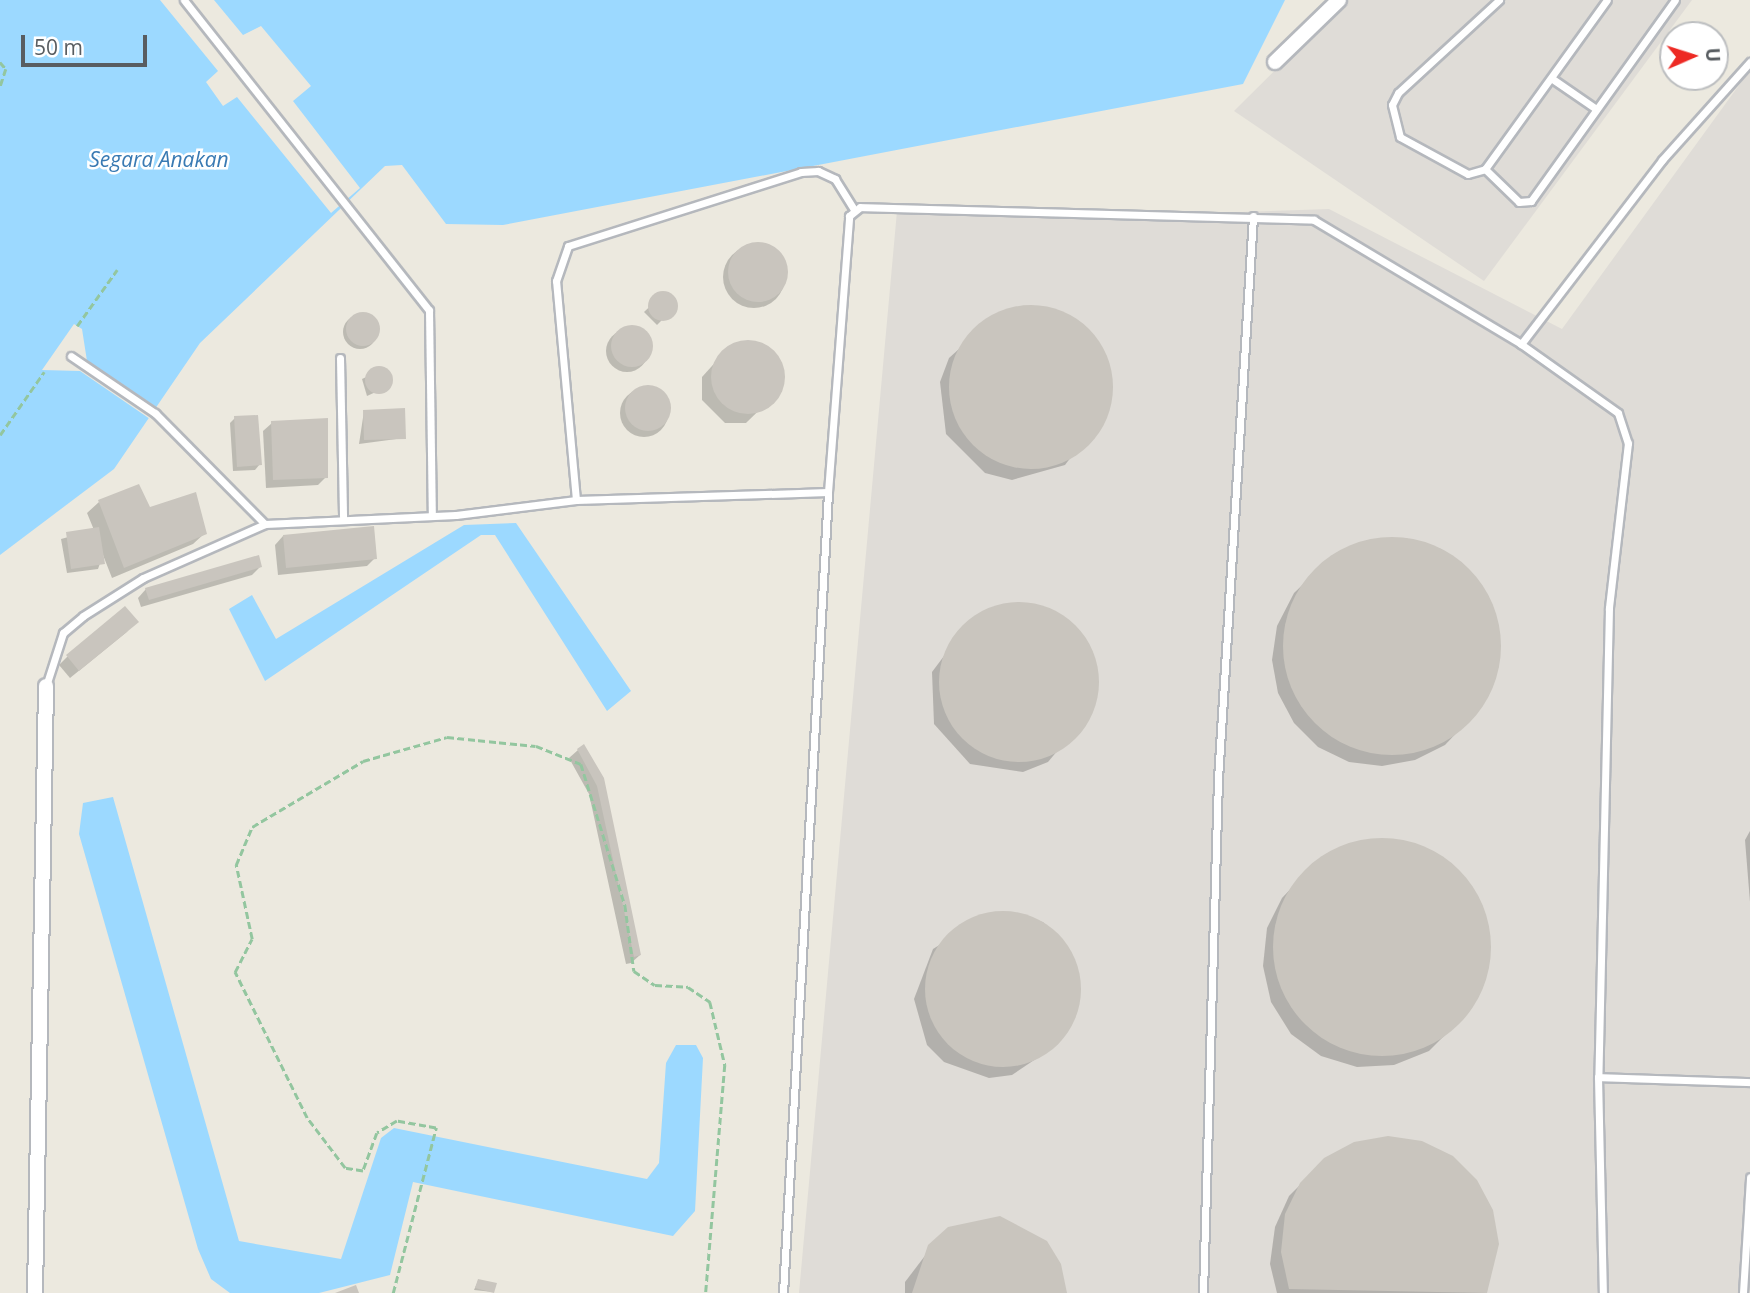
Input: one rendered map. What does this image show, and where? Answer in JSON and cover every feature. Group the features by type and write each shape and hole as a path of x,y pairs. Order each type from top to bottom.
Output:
{"street":[{"path":"1275,62 1339,0"},
{"path":"35,1293 46,686"}],"lane":[{"path":"184,0 429,310 432,515"},
{"path":"1499,0 1398,93 1392,105 1400,137 1452,170 1485,169 1519,202 1531,201 1675,0"},
{"path":"1485,169 1554,80 1606,0"},
{"path":"1521,344 1662,160 1750,62"},
{"path":"1554,80 1596,109"},
{"path":"576,500 556,281 568,246 801,172 818,171 835,180 854,209 828,492 783,1293"},
{"path":"854,209 1253,216 1314,220 1521,344 1618,413 1628,443 1609,608 1598,1077 1603,1293"},
{"path":"1203,1293 1218,779 1253,216"},
{"path":"71,356 155,413 265,524"},
{"path":"340,358 343,517"},
{"path":"46,686 62,633 83,616 143,578 265,524 343,517 432,515 576,500 828,492"},
{"path":"1598,1077 1750,1083"},
{"path":"1743,1293 1750,1177"}],"path":[{"path":"0,62 6,69 0,86"},
{"path":"77,326 117,270"},
{"path":"0,435 44,372"},
{"path":"393,1293 423,1190 436,1128 397,1121 377,1133 363,1171 345,1168 307,1118 235,972 252,939 236,865 252,827 363,761 447,737 536,746 581,764 625,905 634,971 655,985 688,987 710,1002 725,1065 706,1293"}],"shaded area":[{"path":"1346,0 1692,0 1676,21 1659,21 1659,45 1484,281 1234,111"},
{"path":"1750,70 1750,1293 799,1293 897,211 1122,216 1329,209 1562,329"}],"water":[{"name":"Segara Anakan","path":"0,0 1285,0 1243,84 503,225 446,224 402,165 385,166 200,343 114,469 0,555"},
{"path":"516,523 631,691 607,711 495,535 481,535 265,681 229,609 252,595 276,639 464,525"},
{"path":"113,797 239,1241 341,1259 381,1138 394,1128 647,1179 659,1163 666,1063 676,1045 696,1045 703,1058 695,1211 673,1236 413,1182 390,1275 319,1293 230,1293 211,1279 198,1249 79,834 83,803"}],"pier":[{"path":"160,0 214,0 243,35 261,26 311,86 293,101 360,188 331,213 237,97 223,106 206,82 218,71"},
{"path":"74,324 82,329 87,361 159,409 150,419 80,371 42,370"}],"building":[{"path":"758,242 775,247 783,255 788,272 783,289 775,297 758,302 741,297 733,289 728,272 733,255 741,247"},
{"path":"663,291 674,295 678,306 674,317 663,321 652,317 648,306 652,295"},
{"path":"1031,305 1062,312 1089,329 1106,356 1113,387 1106,418 1089,445 1062,462 1031,469 1000,462 973,445 956,418 949,387 956,356 973,329 1000,312"},
{"path":"363,312 375,317 380,329 375,341 363,346 351,341 346,329 351,317"},
{"path":"632,325 647,331 653,346 647,361 632,367 617,361 611,346 617,331"},
{"path":"741,340 755,340 769,346 779,356 785,377 779,398 769,408 755,414 741,414 727,408 717,398 711,384 711,370 717,356 727,346"},
{"path":"379,366 389,370 393,380 389,390 379,394 369,390 365,380 369,370"},
{"path":"648,385 664,392 671,408 664,424 648,431 632,424 625,408 632,392"},
{"path":"405,408 406,439 364,440 363,410"},
{"path":"258,415 262,465 237,467 234,416"},
{"path":"328,418 328,478 273,480 271,421"},
{"path":"139,484 150,507 196,492 207,534 124,568 98,500"},
{"path":"374,526 377,559 286,568 283,535"},
{"path":"99,527 105,564 71,569 66,532"},
{"path":"1392,537 1413,539 1434,546 1469,569 1492,604 1499,625 1499,667 1492,688 1469,723 1434,746 1413,753 1392,755 1371,753 1350,746 1315,723 1292,688 1285,667 1283,646 1285,625 1292,604 1315,569 1350,546 1371,539"},
{"path":"259,555 262,567 149,600 145,588"},
{"path":"1019,602 1050,608 1075,626 1093,651 1099,682 1093,713 1075,738 1050,756 1019,762 988,756 963,738 945,713 939,682 945,651 963,626 988,608"},
{"path":"125,606 139,622 79,671 66,655"},
{"path":"584,744 604,778 641,955 634,957 597,786 577,749"},
{"path":"1382,838 1403,840 1424,847 1459,870 1482,905 1489,926 1489,968 1482,989 1459,1024 1424,1047 1403,1054 1382,1056 1361,1054 1340,1047 1305,1024 1282,989 1275,968 1273,947 1275,926 1282,905 1305,870 1340,847 1361,840"},
{"path":"1003,911 1033,917 1058,934 1075,959 1081,989 1075,1019 1058,1044 1033,1061 1003,1067 973,1061 948,1044 931,1019 925,989 931,959 948,934 973,917"},
{"path":"1388,1136 1422,1141 1453,1156 1477,1180 1493,1210 1499,1244 1487,1293 1289,1289 1281,1252 1285,1214 1300,1183 1324,1158 1354,1142"},
{"path":"1000,1216 1047,1241 1061,1264 1067,1293 912,1293 928,1245 948,1227"},
{"path":"478,1279 497,1283 494,1293 475,1288"},
{"path":"356,1285 359,1293 335,1293"}]}
